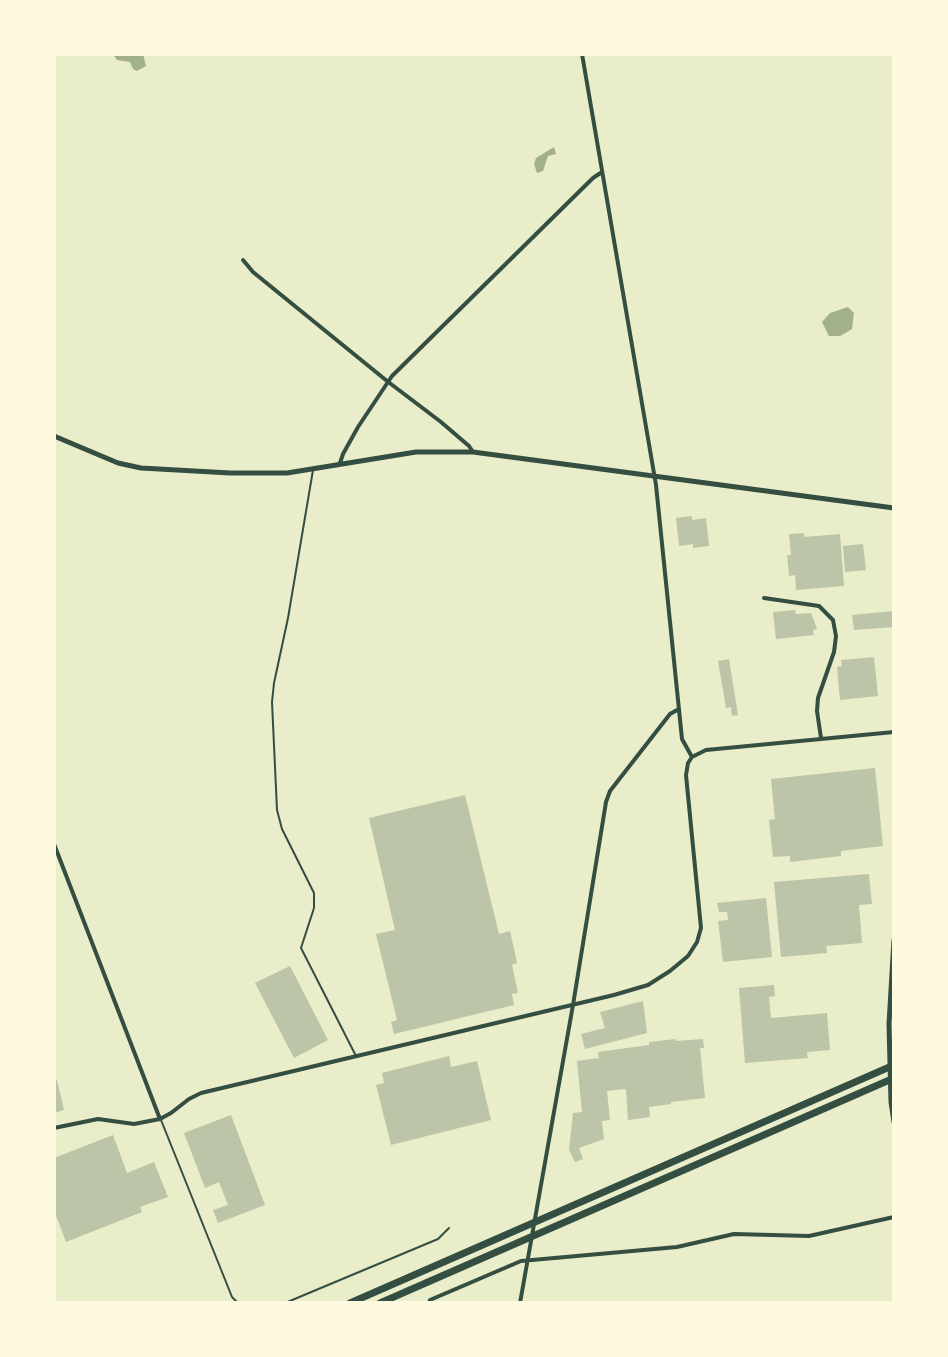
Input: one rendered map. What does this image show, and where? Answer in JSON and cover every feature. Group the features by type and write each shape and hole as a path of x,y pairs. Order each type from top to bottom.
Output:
{"highway":[{"path":"350,1303 894,1065"},
{"path":"380,1303 894,1078"}],"main road":[{"path":"54,436 118,463 141,468 262,474 313,470 416,452 473,452 894,508"},
{"path":"894,940 889,1048 894,1122"}],"street":[{"path":"582,54 655,477 682,739 692,757"},
{"path":"340,466 343,454 387,381 603,171"},
{"path":"243,260 253,272 441,422 473,452"},
{"path":"764,598 819,606 833,620 836,636 834,652 818,698 821,738"},
{"path":"520,1303 606,802 610,791 670,714 679,709"},
{"path":"54,1128 98,1119 134,1124 160,1119 201,1093 648,985 688,956 701,928 686,775 692,757 706,750 894,732"},
{"path":"54,844 160,1119"},
{"path":"429,1303 521,1261 677,1247 734,1234 809,1236 894,1217"}],"lane":[{"path":"313,470 274,683 272,702 277,810 282,829 315,898 301,948 356,1057"},
{"path":"160,1119 232,1297 238,1303"},
{"path":"285,1303 438,1239 449,1228"}],"shaded area":[{"path":"113,54 143,54 146,66 137,71 130,62 117,60"},
{"path":"554,147 556,154 548,156 543,171 537,173 536,158"},
{"path":"848,307 854,313 852,329 840,336 829,336 822,322 830,313"}],"building":[{"path":"692,516 692,520 706,518 709,546 679,546 676,518"},
{"path":"804,533 804,537 840,534 844,586 796,590 795,575 789,576 789,534"},
{"path":"863,544 866,570 845,572 843,546"},
{"path":"795,610 796,614 811,613 817,629 813,630 814,635 776,639 773,612"},
{"path":"894,611 894,627 854,630 852,615"},
{"path":"874,657 878,696 840,700 837,667 842,666 841,660"},
{"path":"729,659 738,715 732,716 731,707 726,708 718,661"},
{"path":"875,768 883,846 841,851 841,856 790,862 790,856 773,857 769,820 775,819 771,779"},
{"path":"465,795 499,934 510,931 517,963 512,965 518,993 512,994 514,1005 394,1034 391,1022 397,1020 376,934 395,930 369,818"},
{"path":"869,874 872,904 859,905 862,943 826,946 827,953 781,957 774,882"},
{"path":"766,898 772,957 723,962 718,921 728,920 727,912 719,912 717,903"},
{"path":"290,966 328,1040 294,1058 255,983"},
{"path":"774,985 775,996 769,997 771,1018 827,1013 830,1050 807,1052 808,1058 745,1063 739,988"},
{"path":"643,1001 647,1033 585,1049 581,1034 605,1028 600,1012"},
{"path":"676,1039 703,1039 704,1048 700,1048 705,1098 649,1107 650,1117 628,1120 626,1089 607,1091 610,1120 602,1121 604,1139 579,1148 583,1159 575,1162 569,1150 573,1113 582,1112 577,1061 599,1058 598,1052"},
{"path":"449,1056 451,1067 477,1061 491,1120 391,1145 376,1085 384,1083 382,1073"},
{"path":"57,1080 64,1110 54,1113 54,1081"},
{"path":"231,1115 265,1205 218,1223 213,1210 228,1205 219,1182 205,1188 184,1133"},
{"path":"113,1135 127,1173 154,1162 168,1197 140,1207 142,1212 66,1242 54,1210 54,1158"}]}
